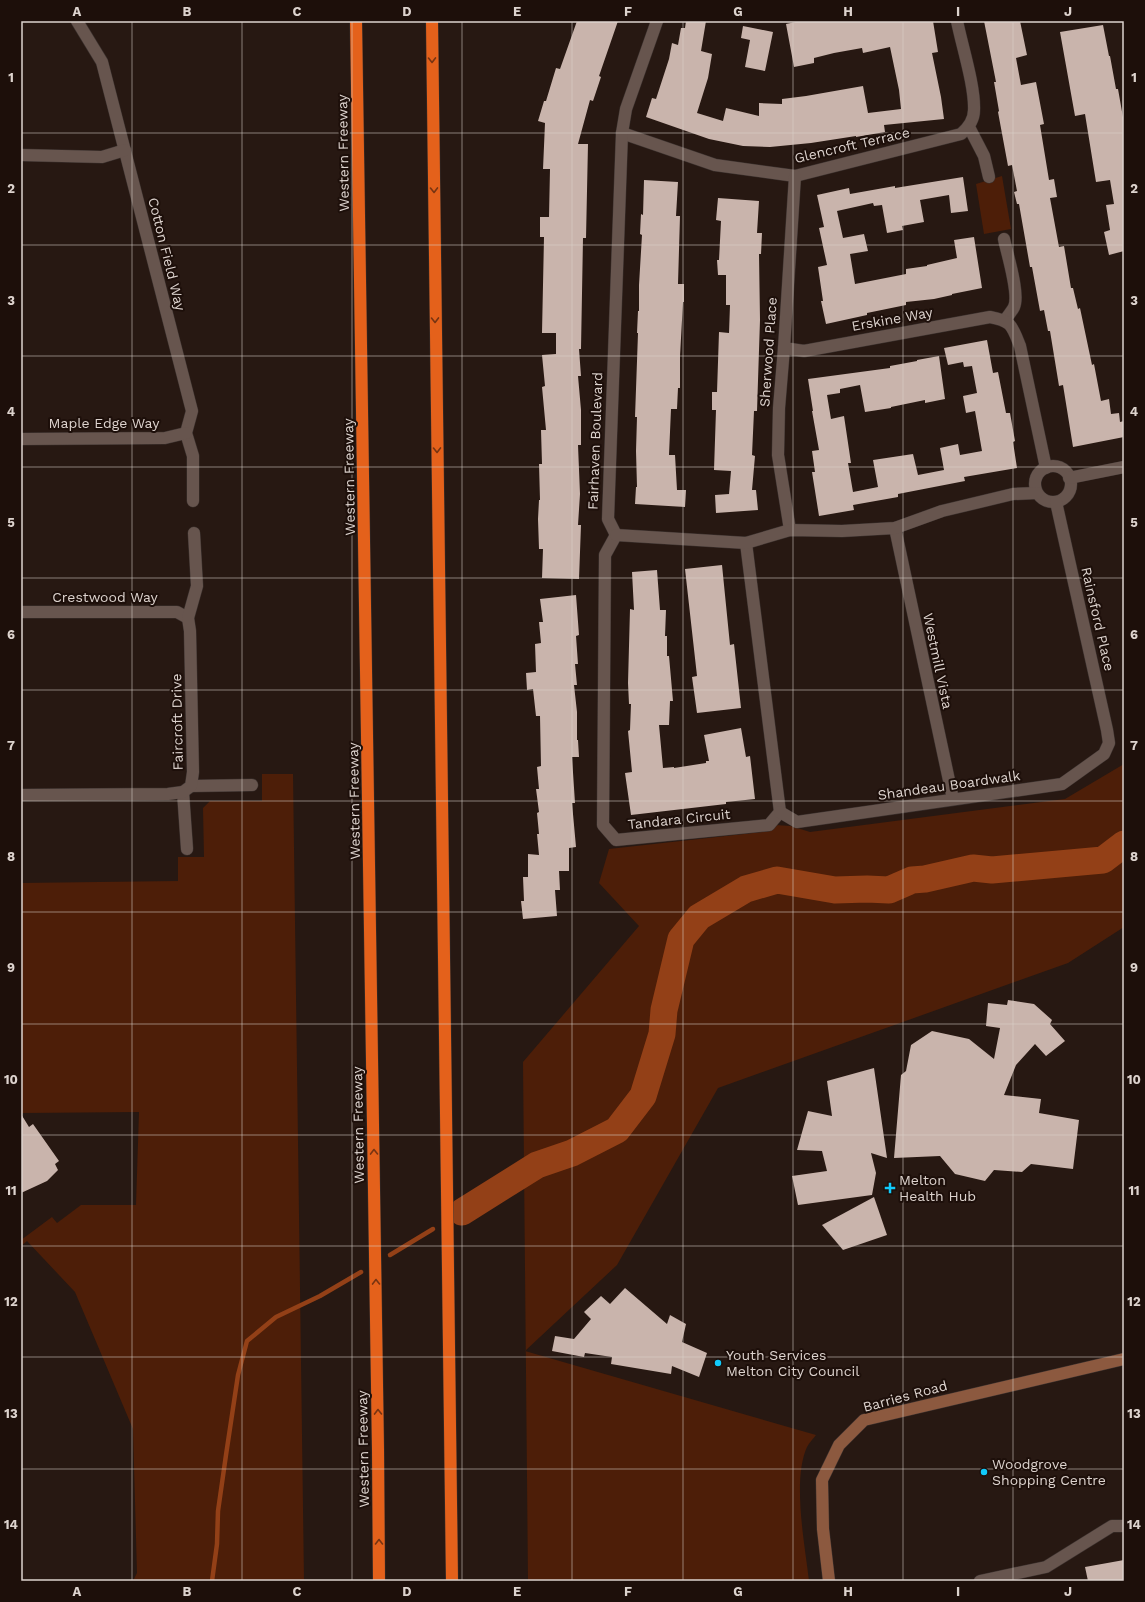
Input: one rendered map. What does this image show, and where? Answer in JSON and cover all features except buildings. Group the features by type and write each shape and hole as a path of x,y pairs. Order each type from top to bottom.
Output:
{"highway":[{"name":"Western Freeway","path":"356,21 379,1581"},
{"path":"432,21 452,1581"}],"street":[{"name":"Cotton Field Way","path":"77,21 102,62 192,411 186,433"},
{"name":"Fairhaven Boulevard","path":"616,535 608,519 622,133 626,109 656,21"},
{"path":"957,21 972,87 974,110 969,127 984,156 989,177"},
{"name":"Glencroft Terrace","path":"622,133 715,165 795,176 961,134 969,127"},
{"path":"21,155 102,157 125,150"},
{"name":"Sherwood Place","path":"790,530 778,455 779,408 795,176"},
{"path":"1004,240 1014,284 1015,296 1014,306 1005,320 1014,331 1020,346 1046,468"},
{"name":"Erskine Way","path":"784,348 804,351 990,317 1005,320"},
{"path":"186,433 193,456 194,500"},
{"name":"Maple Edge Way","path":"21,439 165,438 186,433"},
{"path":"1059,467 1069,478 1070,490 1062,500 1049,502 1044,500 1037,493 1035,480 1046,468 1059,467"},
{"path":"1069,478 1124,467"},
{"path":"616,535 746,543 790,530 842,532 895,528 942,511 1012,494 1037,493"},
{"name":"Rainsford Place","path":"1056,502 1109,743"},
{"name":"Westmill Vista","path":"895,528 953,799"},
{"name":"Faircroft Drive","path":"187,849 187,789 193,765 190,631 188,618 197,586 194,533"},
{"name":"Tandara Circuit","path":"616,535 605,555 604,825 616,840 769,825 780,812"},
{"path":"746,543 780,812"},
{"name":"Crestwood Way","path":"21,612 177,612 188,618"},
{"name":"Shandeau Boardwalk","path":"780,812 797,822 1062,784 1104,754 1109,743"},
{"path":"21,795 168,794 187,789 252,785"},
{"name":"Barries Road","path":"829,1581 823,1529 822,1480 839,1446 864,1420 1124,1359"},
{"path":"980,1581 1046,1567 1112,1526 1124,1526"}],"shaded area":[{"path":"1002,176 1011,229 984,234 976,184"},
{"path":"1124,764 1124,927 1068,963 718,1088 617,1265 526,1350 523,1062 639,926 599,883 609,849 762,832 775,825 791,826 810,832 1065,799"},
{"path":"262,774 293,774 304,1581 133,1581 137,1573 133,1429 75,1292 27,1241 21,1246 21,1240 52,1217 57,1223 81,1205 136,1205 139,1112 21,1113 21,883 178,881 178,857 204,857 203,808 210,801 262,801"},
{"path":"526,1351 816,1435 807,1447 800,1477 801,1513 809,1581 528,1581"}],"waterway":[{"path":"462,1212 537,1165 572,1153 617,1130 643,1096 662,1034 664,1010 681,939 699,917 746,889 777,880 835,890 889,890 912,880 925,879 973,868 992,870 1103,860 1124,844"},
{"path":"390,1255 433,1229"},
{"path":"212,1581 217,1544 218,1511 226,1455 238,1375 247,1341 276,1317 320,1296 361,1272"}],"place":[{"name":"Melton Health Hub","path":"890,1188"},
{"name":"Youth Services Melton City Council","path":"718,1363"},
{"name":"Woodgrove Shopping Centre","path":"984,1472"}]}
